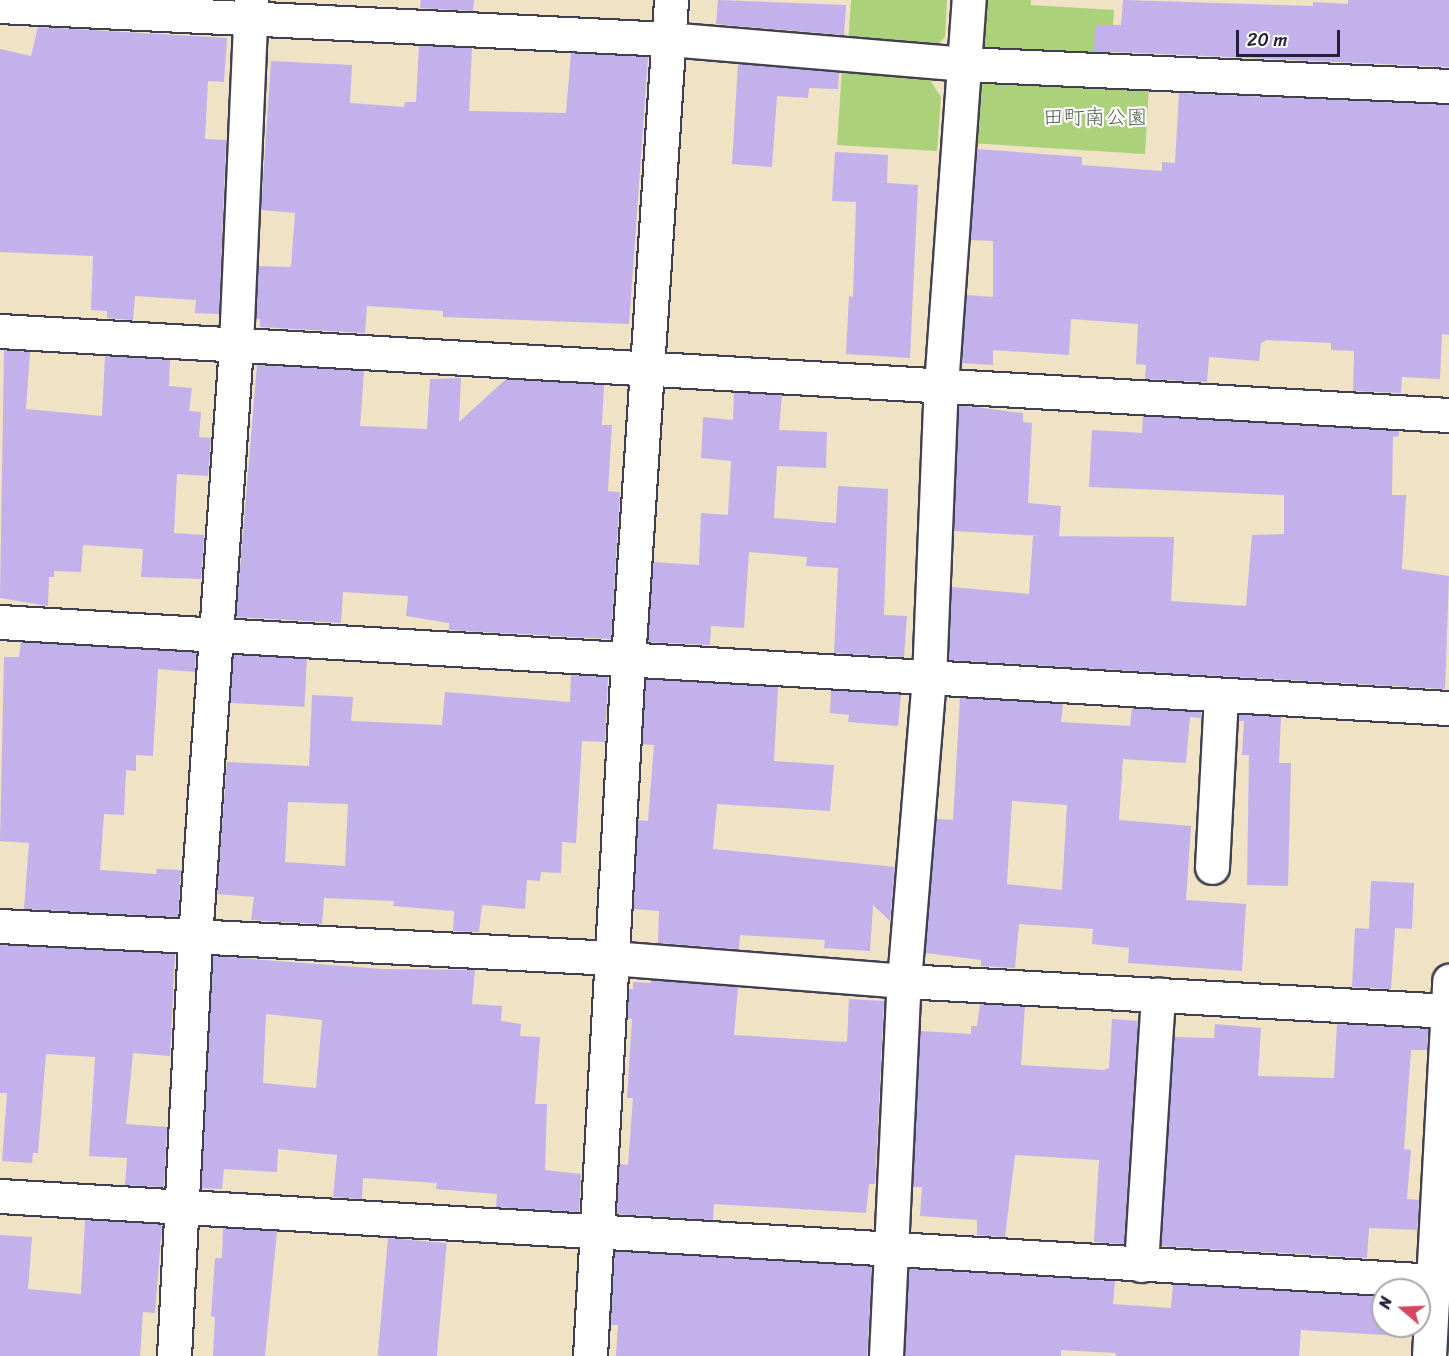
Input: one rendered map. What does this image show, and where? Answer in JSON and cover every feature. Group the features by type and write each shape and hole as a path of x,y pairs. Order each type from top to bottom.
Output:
{"street":[{"path":"590,1356 628,660 671,0"},
{"path":"886,1356 904,981 929,679 941,387 969,0"},
{"path":"0,6 251,9 964,63 1449,86"},
{"path":"174,1356 195,938 218,634 236,345 251,9"},
{"path":"0,331 1449,415"},
{"path":"0,622 929,679 1449,708"},
{"path":"1212,867 1221,695"},
{"path":"0,926 195,938 612,958 904,981 1158,995 1448,1001 1429,1356"},
{"path":"1140,1265 1158,995"},
{"path":"0,1196 892,1252 1433,1281"}],"green space":[{"path":"851,0 947,0 945,37 931,51 848,45"},
{"name":"田町南公園","path":"981,0 1031,0 1031,5 1114,10 1111,59 991,53 979,41"},
{"path":"842,69 926,74 941,97 937,151 837,145"},
{"name":"田町南公園","path":"992,77 1149,86 1145,154 970,143 974,87"}],"building":[{"path":"421,0 474,0 473,11 420,8"},
{"path":"718,0 846,5 844,35 716,24"},
{"path":"1123,0 1313,6 1313,2 1348,4 1348,0 1449,0 1449,67 1094,51 1095,25 1121,25"},
{"path":"38,27 227,38 224,82 208,81 205,139 226,140 219,314 195,313 196,300 135,296 133,320 107,318 107,311 91,310 93,256 0,252 0,49 31,56"},
{"path":"419,45 472,48 469,111 566,113 571,53 648,57 629,324 443,317 443,311 367,306 365,333 260,327 260,319 256,318 258,266 291,267 295,213 261,210 271,61 352,65 350,103 404,107 405,102 416,102"},
{"path":"738,64 839,72 838,89 809,88 808,98 777,96 772,167 732,164"},
{"path":"1179,93 1449,105 1449,335 1442,334 1440,379 1402,377 1401,393 1353,391 1354,351 1331,350 1331,343 1267,340 1261,343 1259,361 1209,357 1207,382 1145,379 1146,365 1136,364 1138,324 1071,319 1069,355 993,350 993,365 961,363 966,295 993,297 993,241 970,240 977,149 1082,157 1082,165 1162,171 1162,162 1175,163"},
{"path":"835,152 888,155 887,183 918,185 910,358 846,354 849,296 853,297 856,202 832,201"},
{"path":"4,350 30,352 26,409 102,416 105,356 170,360 169,386 192,388 189,411 201,412 199,437 211,438 208,476 177,474 174,533 204,535 201,579 141,577 143,549 83,545 81,572 54,571 54,577 49,577 48,606 0,598"},
{"path":"257,365 364,371 360,426 427,429 430,379 461,378 459,422 506,379 604,385 602,425 612,425 608,491 620,492 611,639 449,630 449,623 406,616 408,596 343,592 341,623 236,617"},
{"path":"734,392 782,395 779,430 827,432 826,468 777,466 774,518 836,523 838,486 888,489 884,615 907,616 904,657 834,653 838,568 806,566 807,557 749,552 744,628 711,626 710,645 648,642 653,562 699,565 701,513 728,515 731,461 701,458 703,417 733,420"},
{"path":"959,405 1023,413 1023,422 1032,423 1028,503 1061,506 1059,537 954,531"},
{"path":"1143,416 1399,431 1399,436 1393,437 1392,495 1406,495 1402,569 1449,576 1445,689 949,660 952,587 1029,594 1033,536 1174,537 1171,601 1246,606 1252,535 1284,534 1284,495 1089,487 1092,430 1142,433"},
{"path":"21,642 196,652 195,672 158,669 153,756 136,755 136,771 126,770 124,815 104,814 100,870 156,874 157,869 181,870 178,917 24,909 29,843 0,841 4,657 19,657"},
{"path":"233,655 307,659 304,707 230,703"},
{"path":"571,675 608,677 605,742 582,741 576,843 562,842 561,873 541,872 540,881 527,880 525,909 482,905 479,932 453,931 454,911 393,906 394,901 324,898 322,924 251,920 254,897 217,894 227,762 309,766 312,695 353,697 351,721 442,725 445,692 570,702","holes":["288,802 348,804 345,866 285,862"]},
{"path":"646,679 778,687 774,761 834,765 830,811 717,804 713,849 895,867 890,921 873,905 870,951 824,948 825,940 740,935 739,949 658,943 659,911 633,909 638,820 648,821 654,745 642,744"},
{"path":"831,690 901,694 898,726 848,722 849,715 830,713"},
{"path":"960,698 1063,704 1061,722 1130,726 1132,708 1201,712 1201,718 1190,717 1186,763 1123,759 1119,820 1191,826 1186,900 1246,904 1242,971 1128,963 1129,948 1092,944 1093,929 1019,924 1015,968 981,966 981,960 925,953 936,819 953,820","holes":["1012,801 1067,805 1062,890 1007,884"]},
{"path":"1239,714 1281,717 1279,763 1291,763 1288,886 1247,885 1249,755 1242,755 1244,721 1238,721"},
{"path":"1371,881 1414,883 1412,929 1395,928 1391,989 1352,987 1355,928 1369,929"},
{"path":"0,945 175,954 170,1056 133,1053 126,1124 167,1127 164,1187 125,1185 127,1158 89,1156 95,1057 46,1054 38,1153 33,1153 32,1163 2,1161 7,1093 0,1093"},
{"path":"213,956 382,969 475,970 472,1004 502,1006 501,1021 521,1024 520,1036 540,1037 535,1104 547,1104 545,1170 581,1174 579,1212 496,1207 497,1194 436,1189 437,1183 363,1178 362,1199 333,1197 337,1155 278,1149 277,1172 224,1169 222,1189 201,1188","holes":["266,1014 322,1020 316,1088 263,1083"]},
{"path":"651,980 738,987 734,1035 847,1042 849,999 884,1001 875,1184 869,1184 866,1213 714,1204 713,1220 617,1214 619,1164 628,1165 633,1098 627,1098 632,1019 627,1018 629,989 633,989 633,982 651,983"},
{"path":"980,1004 1025,1006 1021,1065 1104,1070 1109,1068 1112,1019 1138,1021 1124,1244 1094,1242 1099,1160 1015,1155 1005,1237 977,1235 977,1220 920,1216 922,1187 913,1187 920,1031 971,1034 971,1026 977,1026"},
{"path":"1215,1024 1261,1028 1258,1076 1334,1078 1337,1024 1428,1029 1427,1050 1411,1050 1404,1149 1411,1150 1407,1199 1419,1200 1417,1230 1369,1228 1367,1258 1161,1246 1174,1037 1214,1038"},
{"path":"85,1220 162,1224 155,1313 143,1312 140,1356 0,1356 0,1235 32,1237 28,1289 81,1294"},
{"path":"223,1228 277,1231 265,1356 213,1356 215,1317 211,1316 215,1258 222,1258"},
{"path":"388,1238 447,1243 437,1356 378,1356"},
{"path":"615,1251 872,1266 867,1356 616,1356 618,1325 610,1325"},
{"path":"909,1269 1115,1281 1113,1304 1171,1308 1173,1284 1371,1296 1371,1334 1301,1330 1299,1356 1115,1356 1116,1353 1061,1350 1061,1356 905,1356"}]}
